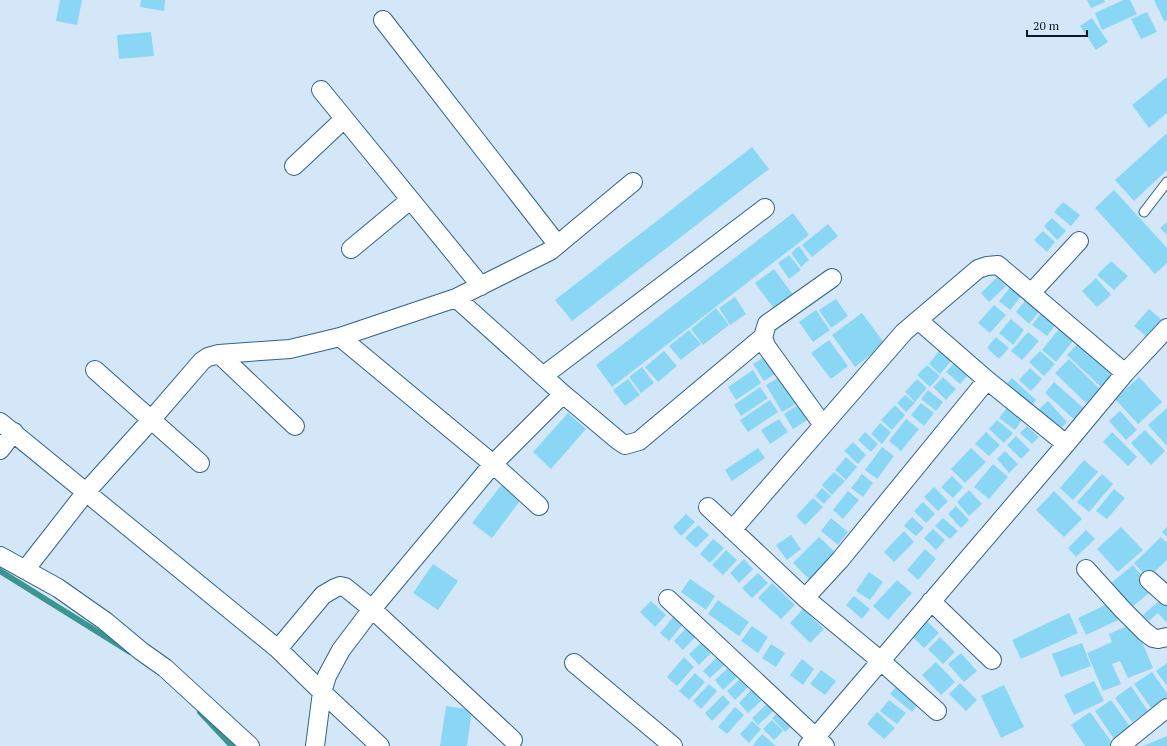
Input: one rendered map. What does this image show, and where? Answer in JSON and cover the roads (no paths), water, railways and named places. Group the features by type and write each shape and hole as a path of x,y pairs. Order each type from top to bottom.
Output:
{"street":[{"path":"383,20 557,244"},
{"path":"321,90 481,286"},
{"path":"294,166 344,119"},
{"path":"25,570 86,492 202,361 208,357 219,354 290,349 340,337 456,298 550,251 634,182"},
{"path":"351,249 410,200"},
{"path":"543,376 765,208"},
{"path":"1032,292 1079,241"},
{"path":"732,530 904,332 978,269 998,264 1125,373"},
{"path":"456,298 563,394 625,445 639,441 763,337 767,324 832,278"},
{"path":"918,320 987,380 1066,444"},
{"path":"668,599 816,743 931,601 1125,373 1167,328"},
{"path":"340,337 493,464 539,506"},
{"path":"763,337 766,346 823,425"},
{"path":"219,354 295,426"},
{"path":"95,370 200,463"},
{"path":"805,598 840,560 987,380"},
{"path":"315,746 322,692 327,676 341,650 372,609 493,464 563,394"},
{"path":"0,450 7,427 278,650 380,746"},
{"path":"708,507 805,598 881,661 937,711"},
{"path":"0,556 58,588 105,621 141,651 165,668 250,746"},
{"path":"1086,569 1122,610 1145,632 1153,638 1158,639 1167,637"},
{"path":"1149,580 1167,596"},
{"path":"278,650 323,595 340,586 345,587 372,609 514,744"},
{"path":"931,601 992,660"},
{"path":"574,663 673,746"},
{"path":"1120,746 1167,708"}],"lane":[{"path":"1144,212 1167,182"}],"waterway":[{"path":"0,571 130,652"},
{"path":"200,712 232,746"}]}
